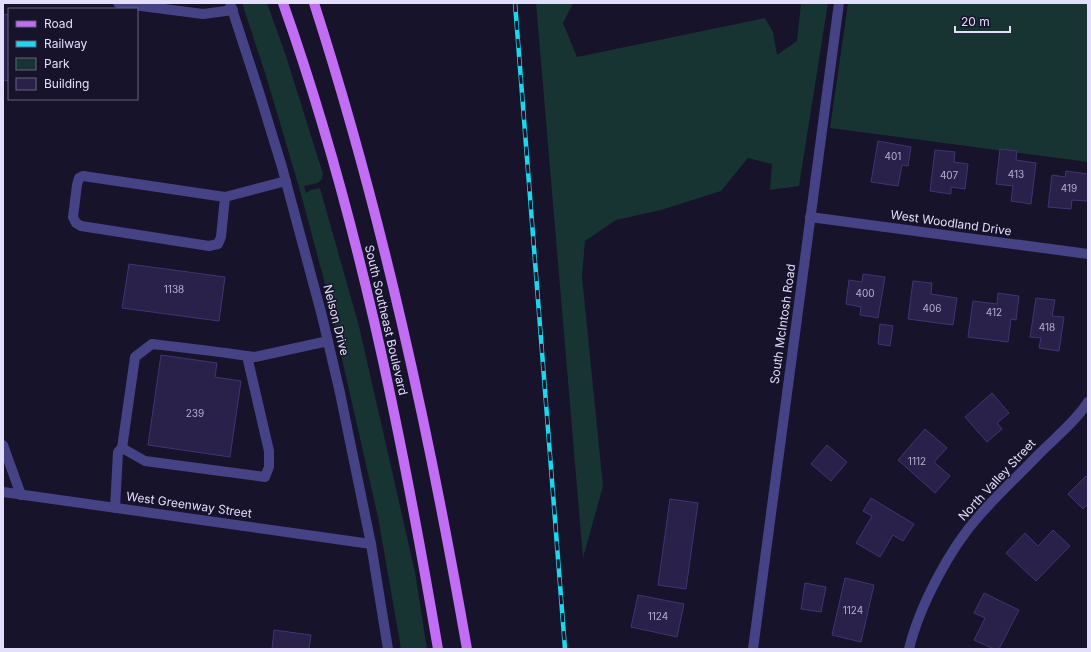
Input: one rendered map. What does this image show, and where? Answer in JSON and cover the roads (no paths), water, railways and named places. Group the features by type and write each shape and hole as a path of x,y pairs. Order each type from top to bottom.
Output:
{"main road":[{"name":"South Southeast Boulevard","path":"283,3 327,140 356,246 392,402 422,552 438,649"},
{"name":"South Southeast Boulevard","path":"314,3 333,62 378,220 434,474 466,649"}],"street":[{"name":"South McIntosh Road","path":"753,649 839,3"},
{"path":"124,5 203,14 231,6"},
{"name":"Nelson Drive","path":"231,6 286,181 328,341 371,544 388,649"},
{"path":"225,197 221,237 218,244 209,246 81,226 76,223 73,217 77,185 79,178 83,176 225,197 286,181"},
{"name":"West Woodland Drive","path":"810,217 1088,254"},
{"path":"115,508 118,452 122,448 135,357 152,344 255,357 328,341"},
{"path":"122,448 145,460 265,477 269,467 269,451 247,356"},
{"name":"North Valley Street","path":"909,649 913,633 936,578 956,547 978,517 1060,434 1088,402"},
{"path":"3,445 21,494"},
{"name":"West Greenway Street","path":"3,492 371,544"}],"railway":[{"path":"515,3 565,649"}]}
